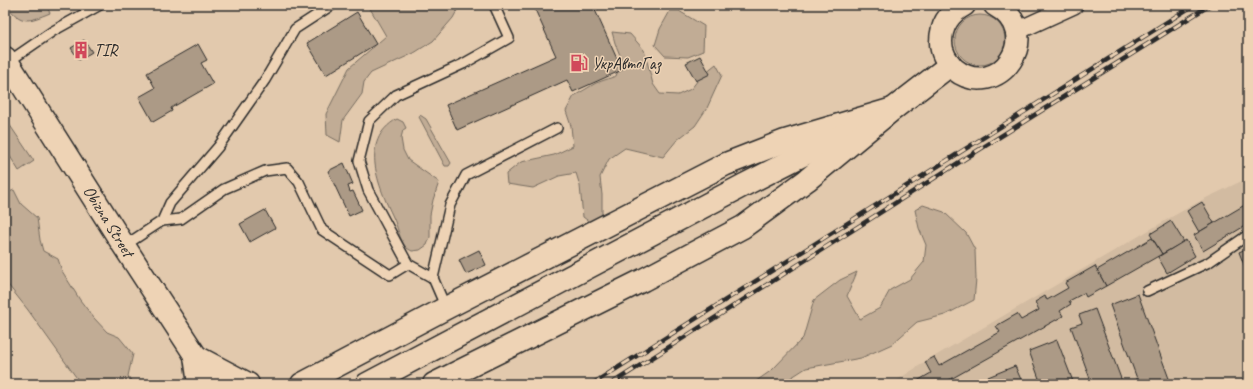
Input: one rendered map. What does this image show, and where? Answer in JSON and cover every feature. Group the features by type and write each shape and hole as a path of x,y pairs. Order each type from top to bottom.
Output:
{"main road":[{"path":"964,5 953,12 946,21 942,32 941,44 944,55 950,65 960,73 972,78 984,78 997,75 1007,67 1014,56 1018,44 1017,31 1013,21 1006,12 995,5"},
{"name":"Obizna Street","path":"6,60 214,384"},
{"path":"434,384 643,280 743,227 807,180 950,65"},
{"path":"302,384 726,164 784,141 894,109"},
{"path":"367,384 731,192 894,109"},
{"path":"195,356 199,384"},
{"path":"195,356 248,384"}],"street":[{"path":"1017,31 1074,5"}],"lane":[{"path":"6,60 100,5"},
{"path":"162,221 170,203 222,141 265,80 295,29 332,5"},
{"path":"433,278 408,264 368,190 359,161 369,121 396,95 463,64 509,38 494,5"},
{"path":"446,308 433,278 450,205 466,175 557,128"},
{"path":"124,246 162,221 181,219 224,189 265,171 287,168 300,182 322,230 390,275 408,264"},
{"path":"1147,291 1209,262 1248,235"}],"shaded area":[{"path":"6,5 46,5 50,13 31,20 26,20 17,16"},
{"path":"368,5 460,5 453,18 433,41 414,53 371,73 364,82 362,94 343,120 340,142 327,135 326,114 349,68 386,36"},
{"path":"670,11 679,11 704,26 703,51 688,57 665,56 655,45 660,29"},
{"path":"985,15 990,16 998,22 1004,30 1004,50 998,58 990,64 975,65 970,64 962,58 956,50 955,35 956,30 962,22 970,16"},
{"path":"612,32 630,34 644,50 653,84 660,94 678,95 691,89 701,76 716,64 722,75 707,108 695,126 677,140 663,157 625,148 609,159 600,177 602,218 591,223 583,217 580,186 576,173 559,176 533,188 507,184 506,174 521,162 554,155 573,146 571,126 566,111 574,96 596,83 616,76 622,60"},
{"path":"420,115 426,119 451,163 449,166 445,166 419,117"},
{"path":"5,118 34,161 19,171 5,148"},
{"path":"397,119 403,122 406,128 403,130 401,138 403,150 408,160 439,182 430,215 430,237 427,245 420,250 412,251 403,243 382,192 375,165 375,152 378,139 385,128"},
{"path":"1248,178 1248,384 891,384 925,362 1168,219 1204,199"},
{"path":"14,190 21,204 37,218 43,251 58,259 62,271 80,300 94,318 107,332 119,337 133,354 128,376 134,384 81,384 28,310 5,281 5,194"},
{"path":"923,205 944,212 966,233 975,250 976,279 974,300 945,315 917,322 892,344 861,358 806,368 781,384 752,384 772,370 803,338 814,300 840,280 857,272 847,296 860,319 880,308 890,290 910,279 924,262 926,245 919,228 915,210"}],"building":[{"name":"УкрАвтоГаз","path":"533,5 596,5 598,9 595,10 622,70 573,92 567,80 457,130 446,105 556,56"},
{"path":"357,12 376,44 326,75 307,43"},
{"name":"TIR","path":"84,40 92,52 79,60 71,48"},
{"path":"198,44 207,60 201,63 213,84 171,108 172,111 153,122 139,97 155,88 147,73"},
{"path":"700,56 710,74 696,81 686,63"},
{"path":"344,163 353,184 348,186 350,192 353,191 362,210 349,216 328,171"},
{"path":"1202,202 1214,223 1199,232 1187,211"},
{"path":"1248,203 1248,224 1203,251 1194,235"},
{"path":"265,210 275,228 250,242 240,224"},
{"path":"1171,221 1184,242 1162,254 1150,234"},
{"path":"1152,238 1162,254 1106,286 1097,270"},
{"path":"1186,240 1195,256 1167,273 1158,257"},
{"path":"1248,248 1248,275 1239,252"},
{"path":"479,250 486,265 466,274 459,260"},
{"path":"1095,266 1106,286 1086,297 1084,293 1069,301 1071,304 1060,311 1063,316 942,384 912,384 931,373 925,362 934,357 939,366 1000,332 996,326 1017,314 1021,320 1039,310 1035,302 1045,296 1047,300 1068,288 1065,283"},
{"path":"1138,294 1171,384 1139,384 1110,305"},
{"path":"1095,309 1123,384 1092,384 1071,327 1082,323 1079,315"},
{"path":"1057,340 1074,384 1041,384 1029,351"},
{"path":"1015,366 1023,384 991,384 988,377"}],"railway":[{"path":"592,384 1194,5"},
{"path":"611,384 958,163 1210,5"}],"place":[{"name":"TIR","path":"81,50"},
{"name":"УкрАвтоГаз","path":"579,63"}]}
